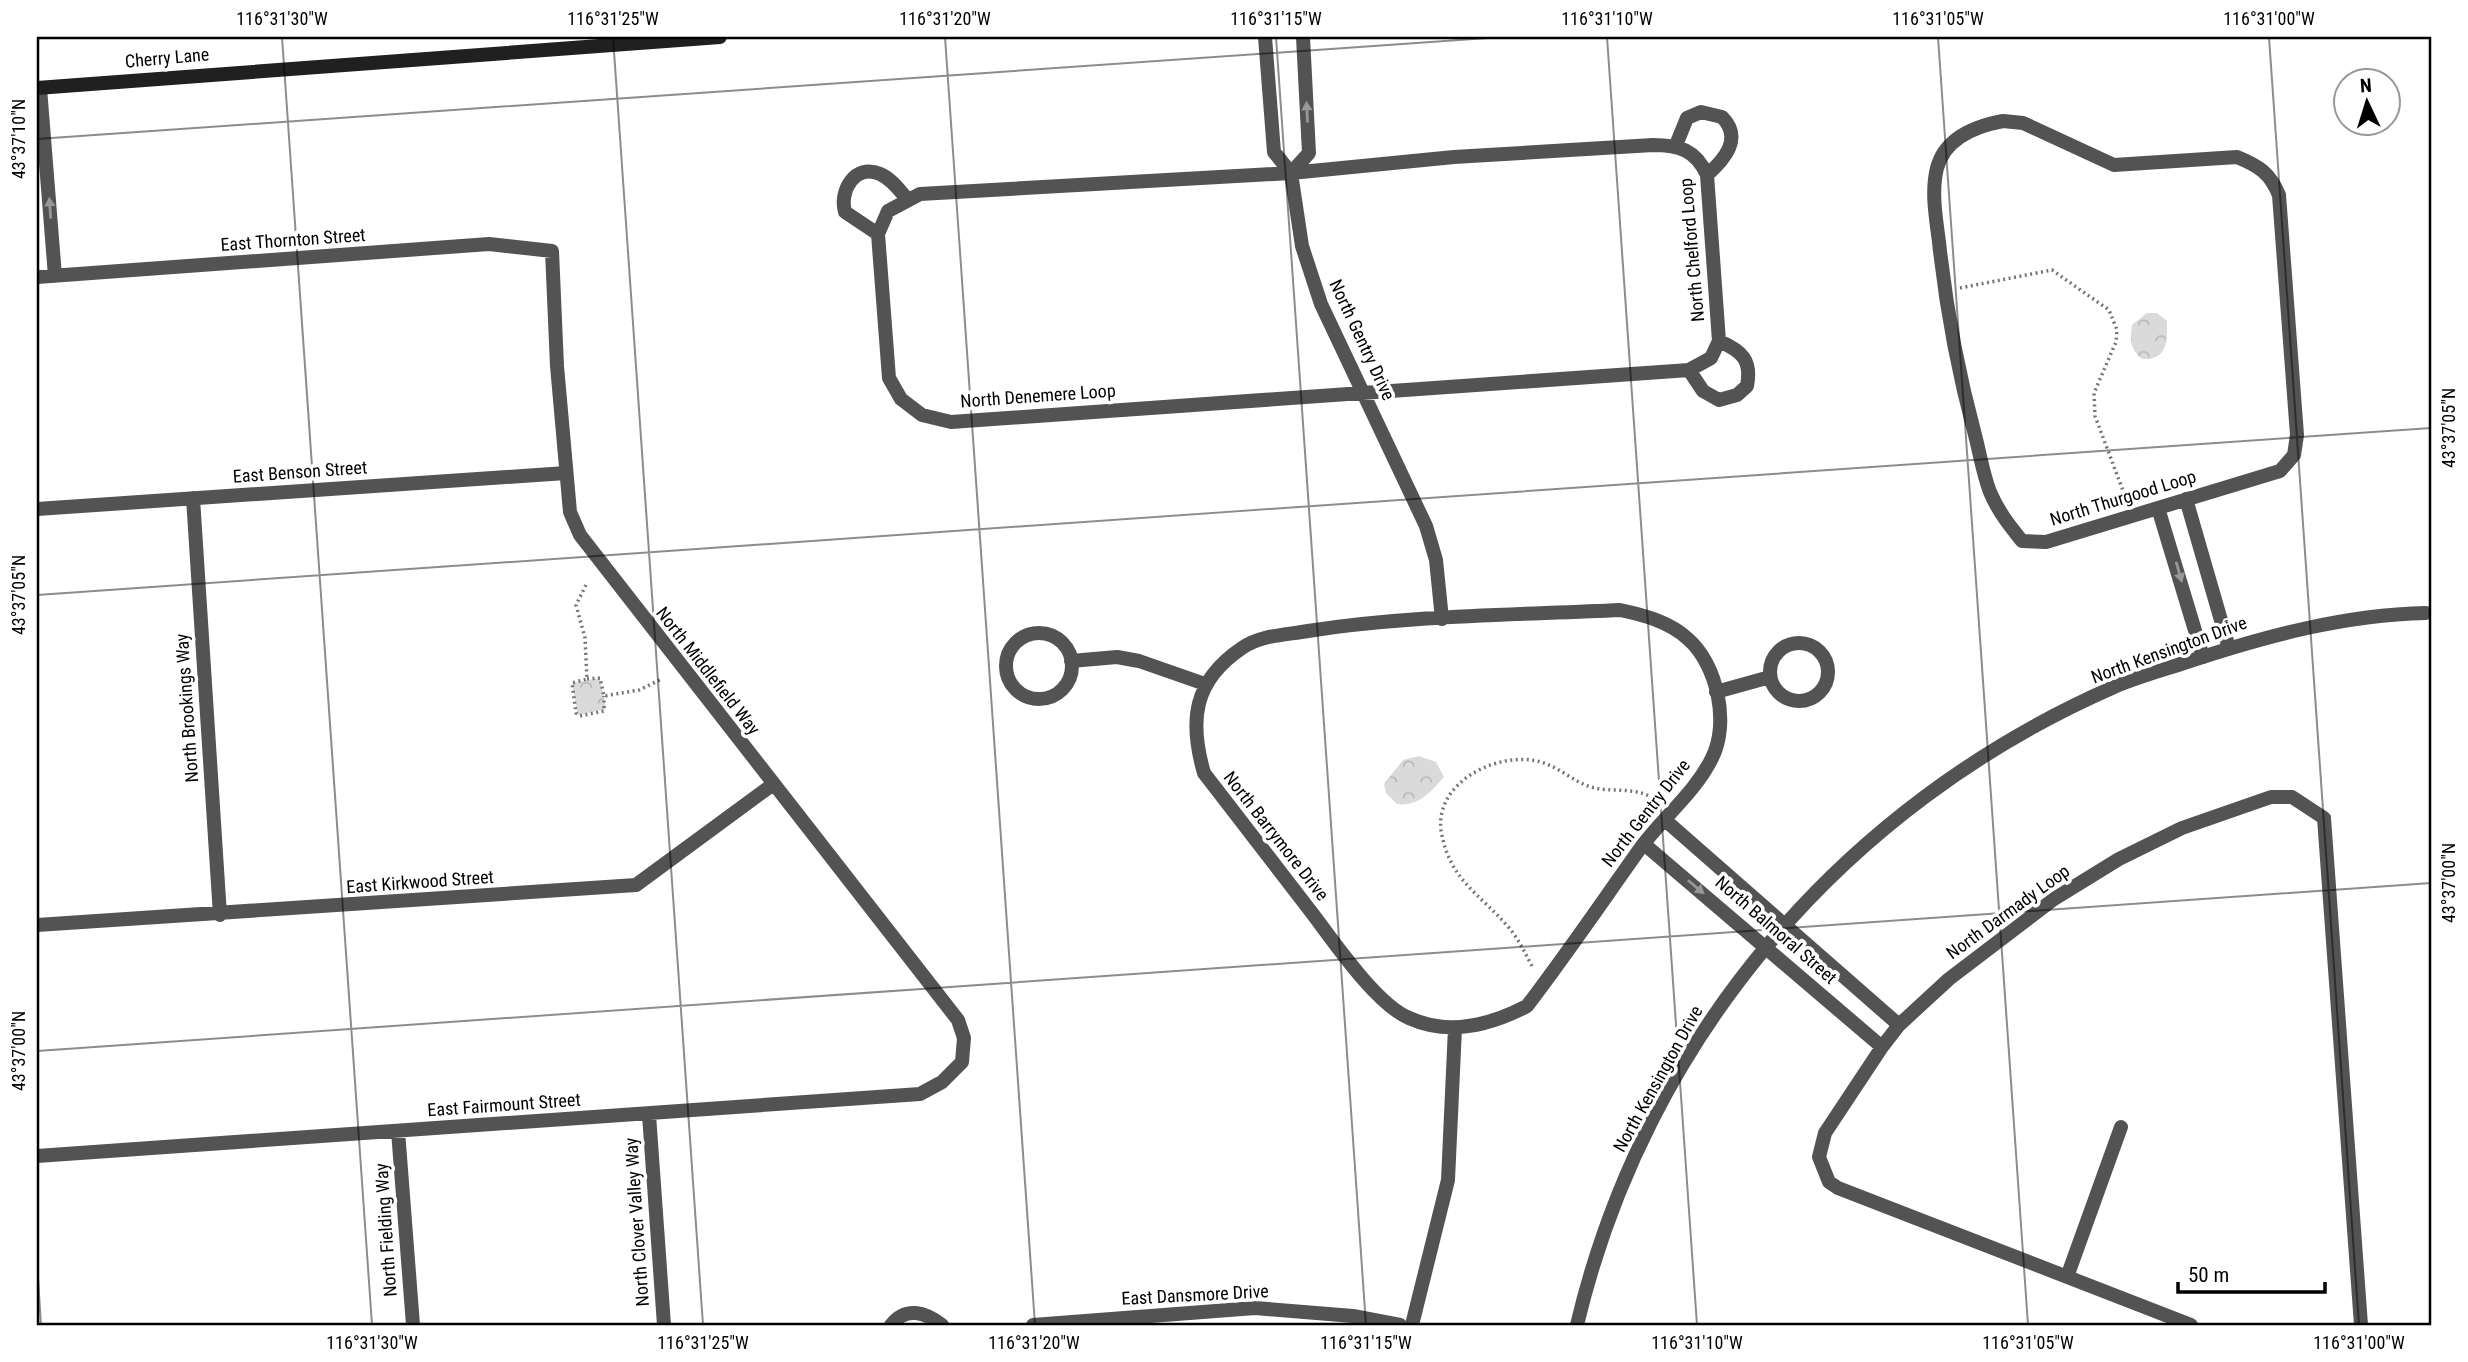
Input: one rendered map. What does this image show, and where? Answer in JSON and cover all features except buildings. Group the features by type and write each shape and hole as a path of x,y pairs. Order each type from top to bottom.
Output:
{"main road":[{"name":"Cherry Lane","path":"38,88 720,37"}],"street":[{"name":"North Gentry Drive","path":"1265,37 1274,152 1290,173 1302,246 1321,304 1426,526 1436,560 1442,619 1620,610 1651,617 1688,639 1704,659 1716,692 1719,731 1713,757 1693,787 1644,844 1527,1006 1502,1019 1455,1028"},
{"path":"1290,173 1309,153 1303,37"},
{"path":"38,88 55,276"},
{"path":"908,201 888,178 870,171 857,174 846,186 843,197 845,212 878,234 888,211 908,201 920,194 1004,187 1290,173 1454,157 1676,145 1687,118 1701,112 1722,117 1732,132 1729,153 1707,175"},
{"name":"North Thurgood Loop","path":"2003,121 2023,123 2114,165 2237,158 2256,165 2272,176 2279,195 2297,435 2294,455 2280,471 2158,508 2046,542 2022,541 2003,518 1989,490 1961,384 1942,270 1934,197 1938,166 1950,145 1963,134 1983,125 2003,121"},
{"name":"North Chelford Loop","path":"1676,145 1693,155 1707,175 1719,341 1711,358 1689,370"},
{"name":"North Denemere Loop","path":"878,234 889,378 901,399 922,415 951,422 1364,391"},
{"name":"East Thornton Street","path":"37,277 489,244 552,251"},
{"name":"North Middlefield Way","path":"552,251 557,366 566,474 570,512 580,535 772,785 958,1020 964,1038 962,1062"},
{"path":"1364,391 1689,370 1703,391 1719,400 1737,395 1747,386 1748,361 1741,351 1719,341"},
{"name":"East Benson Street","path":"37,509 566,474"},
{"name":"North Brookings Way","path":"193,498 220,915"},
{"path":"2186,499 2229,648"},
{"path":"2158,508 2203,657"},
{"name":"North Kensington Drive","path":"1577,1325 1596,1252 1640,1144 1702,1031 1784,924 1831,874 1917,800 2010,739 2115,687 2265,636 2376,614 2426,613"},
{"name":"North Barrymore Drive","path":"1442,619 1338,627 1262,638 1242,648 1205,684 1195,714 1194,740 1204,773 1353,967 1379,994 1408,1018 1455,1028"},
{"path":"1031,634 1052,636 1068,650 1071,661 1067,682 1060,690 1041,698 1020,693 1007,675 1008,654 1021,638 1031,634"},
{"path":"1798,642 1817,648 1827,663 1827,682 1822,690 1806,700 1796,701 1779,693 1770,677 1773,657 1788,645 1798,642"},
{"path":"1071,661 1117,657 1205,684"},
{"path":"1716,692 1770,677"},
{"name":"East Kirkwood Street","path":"37,925 636,886 772,785"},
{"name":"North Darmady Loop","path":"2191,1325 1829,1182 1819,1157 1825,1133 1899,1026 1949,979 2054,898 2119,859 2182,828 2272,797 2292,797 2324,818 2361,1325"},
{"name":"North Balmoral Street","path":"1665,820 1899,1026"},
{"name":"North Balmoral Street","path":"1644,844 1882,1047"},
{"path":"1412,1325 1448,1180 1455,1028"},
{"name":"East Fairmount Street","path":"37,1156 920,1094 942,1082 962,1062"},
{"name":"North Clover Valley Way","path":"649,1115 664,1325"},
{"path":"2067,1277 2121,1127"},
{"name":"North Fielding Way","path":"398,1131 413,1325"},
{"name":"East Dansmore Drive","path":"1033,1325 1255,1308 1353,1316 1400,1325"},
{"path":"891,1325 897,1318 909,1312 922,1313 942,1325"}],"path":[{"path":"1960,288 2052,270 2109,310 2117,330 2116,342 2094,393 2095,416 2124,496"},
{"path":"586,585 576,605 585,638 587,679"},
{"path":"600,678 604,711 578,715 572,683 587,679 600,678"},
{"path":"604,696 639,690 662,680"},
{"path":"1532,965 1509,928 1476,898 1452,864 1441,827 1442,811 1456,786 1486,766 1523,759 1548,765 1588,786 1640,792 1655,800"}],"green space":[{"path":"2147,313 2157,313 2167,321 2167,336 2161,353 2151,359 2142,359 2133,348 2131,330 2132,325"},
{"path":"600,678 606,709 578,715 572,683"},
{"path":"1419,756 1436,762 1444,777 1418,801 1397,804 1386,793 1384,784 1403,760"}]}
